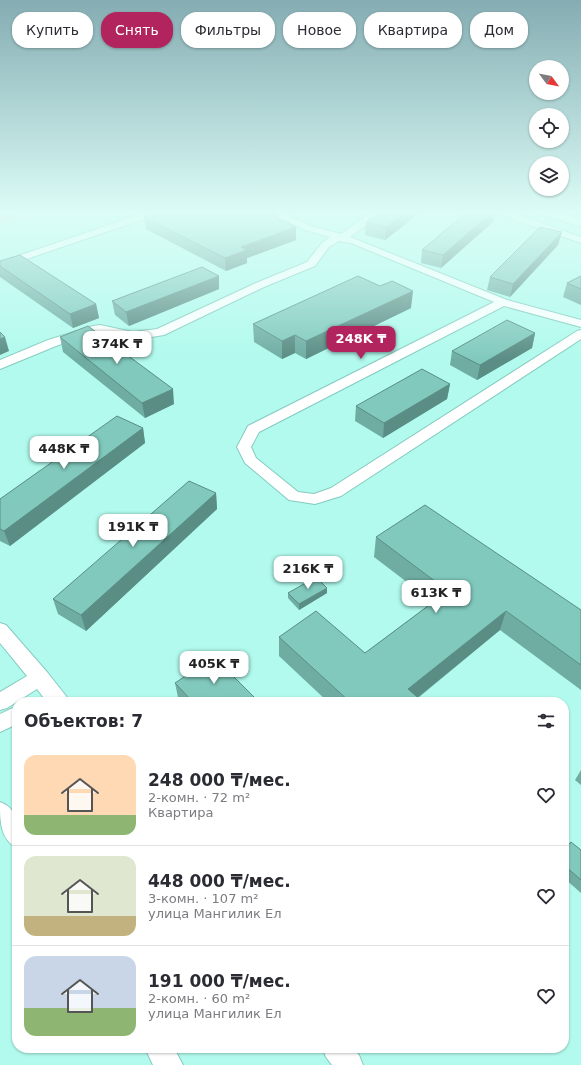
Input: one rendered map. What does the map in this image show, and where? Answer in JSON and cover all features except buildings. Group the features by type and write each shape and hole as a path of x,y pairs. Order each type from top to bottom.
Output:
{"street":[{"path":"0,265 13,261"},
{"path":"0,365 52,343 93,330 100,329 133,336 160,332 260,285 311,264 314,261"},
{"path":"403,261 503,302 581,324"},
{"path":"503,302 253,429 244,447 250,460 294,496 315,499 336,492 581,334"},
{"path":"0,630 55,697"},
{"path":"0,702 40,678"},
{"path":"0,723 12,717"},
{"path":"0,812 12,830"},
{"path":"162,1053 170,1065"},
{"path":"339,1053 349,1065"}]}
